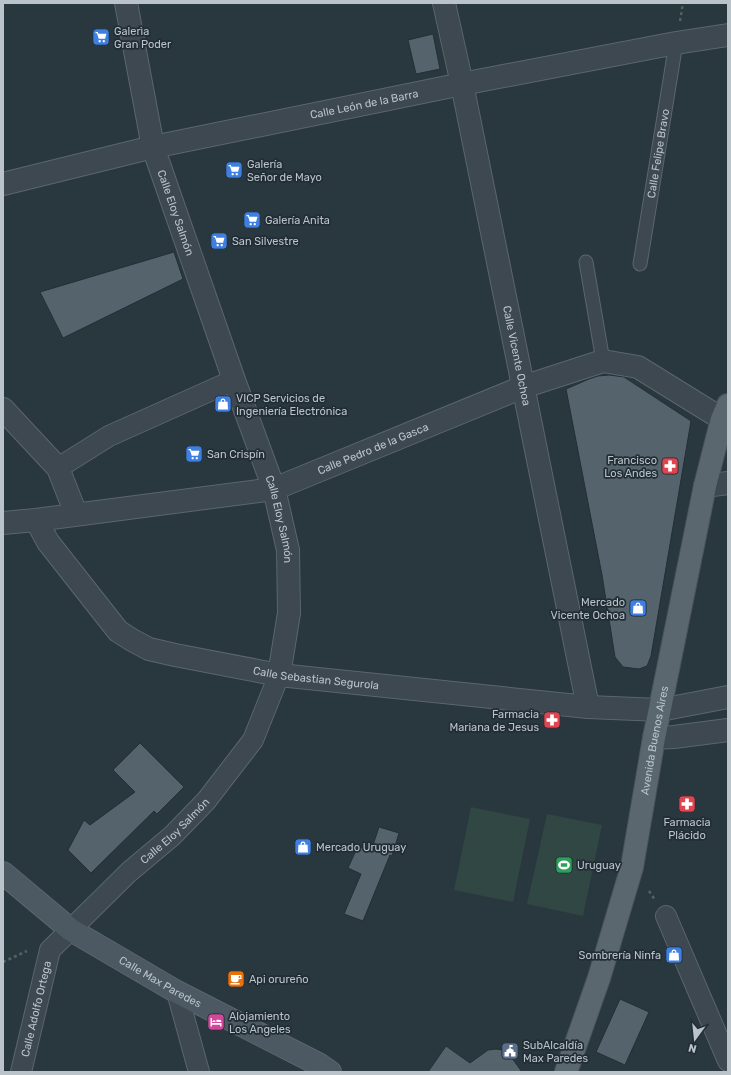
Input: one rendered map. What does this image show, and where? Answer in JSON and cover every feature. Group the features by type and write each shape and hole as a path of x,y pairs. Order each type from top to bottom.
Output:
{"main road":[{"name":"Avenida Buenos Aires","path":"566,1072 599,978 632,867 654,738 705,486 725,412"},
{"name":"Calle Max Paredes","path":"3,873 71,930 177,992 320,1065 330,1072"}],"street":[{"name":"Calle Eloy Salmón","path":"71,930 129,872 172,836 206,801 253,740 279,675 290,613 288,550 274,489 234,380 154,147 128,3"},
{"name":"Calle Vicente Ochoa","path":"444,3 462,84 588,708"},
{"name":"Calle León de la Barra","path":"3,184 154,147 462,84 676,43 728,35"},
{"name":"Calle Pedro de la Gasca","path":"3,523 274,489 523,388 603,361 638,367 725,412"},
{"path":"58,468 109,436 234,380"},
{"path":"3,409 58,468 76,514"},
{"path":"705,486 728,483"},
{"name":"Calle Sebastian Segurola","path":"36,520 52,548 118,631 148,649 279,675 588,708 660,710 728,697"},
{"path":"654,738 728,730"},
{"path":"666,916 728,1061"},
{"name":"Calle Adolfo Ortega","path":"21,1072 50,950 71,930"},
{"path":"177,992 199,1072"}],"lane":[{"name":"Calle Felipe Bravo","path":"640,264 676,43"},
{"path":"586,262 603,361"}],"green space":[{"path":"471,807 530,819 513,902 454,890"},
{"name":"Uruguay","path":"547,814 602,825 583,916 527,904"}],"building":[{"path":"433,34 440,69 416,74 408,40"},
{"path":"174,252 183,279 63,338 40,292"},
{"path":"609,375 624,377 691,421 651,656 647,666 639,669 623,667 615,657 602,575 566,389 598,376"},
{"path":"140,743 184,787 157,814 154,811 91,873 68,850 84,820 90,825 135,792 113,770"},
{"path":"379,827 399,833 392,856 390,855 363,921 344,914 361,874 348,868 358,846 371,851"},
{"path":"620,999 649,1012 625,1065 596,1052"},
{"path":"446,1046 470,1063 488,1050 503,1050 509,1054 522,1072 428,1072"}],"place":[{"name":"Galerìa Gran Poder","path":"101,37"},
{"name":"Galería Señor de Mayo","path":"234,170"},
{"name":"Galería Anita","path":"252,220"},
{"name":"San Silvestre","path":"219,241"},
{"name":"VICP Servicios de Ingeniería Electrónica","path":"223,404"},
{"name":"San Crispín","path":"194,454"},
{"name":"Francisco Los Andes","path":"670,466"},
{"name":"Mercado Vicente Ochoa","path":"638,608"},
{"name":"Farmacia Mariana de Jesus","path":"552,720"},
{"name":"Farmacia Plácido","path":"687,804"},
{"name":"Mercado Uruguay","path":"303,847"},
{"name":"Uruguay","path":"564,865"},
{"name":"Sombrería Ninfa","path":"674,955"},
{"name":"Api orureño","path":"236,979"},
{"name":"Alojamiento Los Angeles","path":"216,1022"},
{"name":"SubAlcaldía Max Paredes","path":"510,1051"}]}
